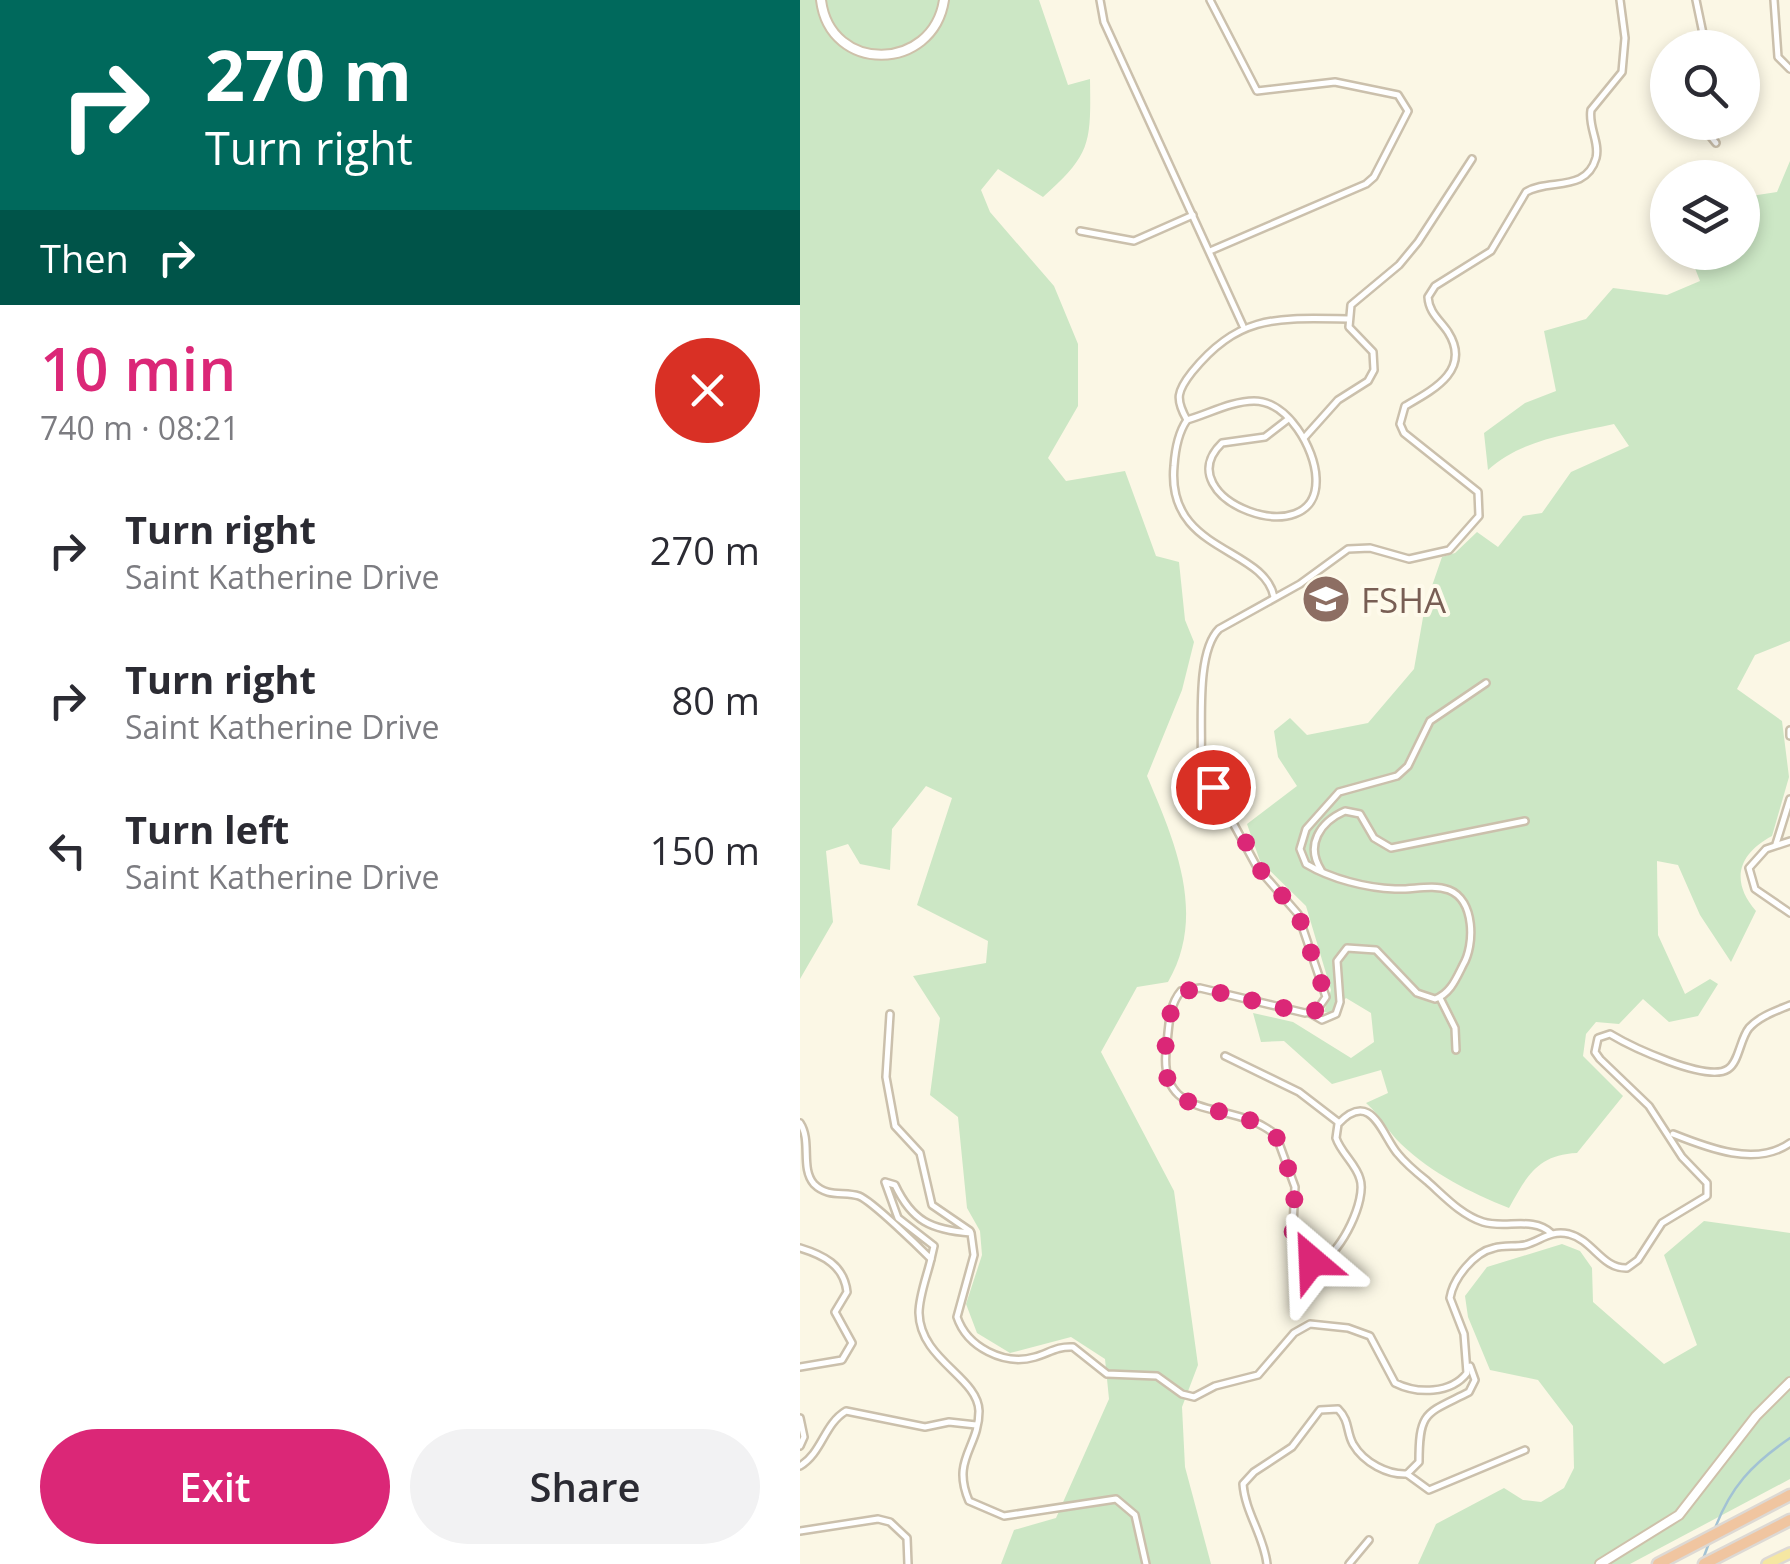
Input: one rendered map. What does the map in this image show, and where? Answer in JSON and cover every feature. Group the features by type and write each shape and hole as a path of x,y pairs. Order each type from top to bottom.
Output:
{"highway":[{"path":"1658,1564 1790,1495"},
{"path":"1704,1564 1790,1520"}],"main road":[{"path":"1767,1564 1790,1553"}],"street":[{"path":"822,0 831,30 840,41 854,50 880,57 899,55 923,42 936,26 944,0"},
{"path":"1100,0 1104,22 1244,328"},
{"path":"1210,0 1257,91 1348,82 1398,95 1408,112 1374,177 1366,184 1210,250"},
{"path":"1310,1013 1324,1002 1326,992 1298,914 1257,866 1202,763 1205,660 1210,639 1228,623 1348,549 1370,548 1407,560 1444,552 1463,538 1478,516 1478,492 1404,433 1400,424 1405,406 1439,387 1455,358 1450,335 1429,308 1428,297 1436,286 1490,252 1526,192 1574,182 1592,167 1596,149 1592,110 1618,82 1625,61 1620,0"},
{"path":"1696,0 1702,30"},
{"path":"1774,0 1778,57 1790,70"},
{"path":"1304,438 1338,400 1368,381 1374,370 1373,352 1352,332 1348,319 1354,300 1399,265 1472,159"},
{"path":"1080,231 1134,241 1193,215"},
{"path":"1274,597 1266,578 1207,540 1184,516 1173,471 1187,420 1178,401 1181,385 1216,342 1244,328 1275,321 1348,319"},
{"path":"1187,420 1251,401 1272,406 1287,420 1304,438 1314,459 1316,486 1299,513 1272,517 1216,492 1210,470 1218,447 1227,441 1265,437 1287,420"},
{"path":"1440,998 1470,950 1466,908 1460,897 1439,888 1376,887 1323,872 1306,864 1300,854 1302,835 1344,789 1397,776 1408,766 1430,721 1486,683"},
{"path":"1776,844 1790,799"},
{"path":"1323,872 1314,857 1316,837 1345,811 1360,814 1374,838 1391,848 1525,821"},
{"path":"1790,841 1776,844 1753,860 1750,879 1764,898 1790,913"},
{"path":"1440,998 1417,993 1376,950 1354,946 1342,952 1337,961 1336,1014 1322,1020 1310,1013 1200,988 1181,992 1172,1004 1164,1078 1183,1099 1276,1136 1295,1187 1292,1244 1312,1261 1322,1262 1335,1252 1362,1186 1336,1138 1339,1122 1354,1113 1374,1117 1398,1155 1468,1216 1496,1225 1537,1225 1582,1239 1612,1266 1633,1265 1662,1223 1708,1196 1707,1182 1682,1157 1670,1132 1600,1059 1595,1052 1598,1038 1610,1034 1641,1052 1698,1070 1722,1072 1732,1064 1750,1028 1790,1005"},
{"path":"1440,998 1455,1028 1456,1050"},
{"path":"890,1014 886,1076 895,1126 920,1153 932,1205 965,1224 971,1233 974,1255 957,1317 970,1340 1006,1358 1030,1359 1072,1347 1107,1374 1157,1376 1182,1394 1194,1397 1215,1386 1258,1375 1294,1333 1321,1324 1370,1336 1390,1378 1403,1387 1427,1390 1455,1385 1467,1374 1469,1364"},
{"path":"1224,1056 1299,1092 1339,1122"},
{"path":"800,1124 806,1138 808,1170 817,1186 834,1194 860,1196 931,1259"},
{"path":"1670,1132 1712,1148 1756,1154 1768,1155 1790,1143"},
{"path":"971,1233 942,1228 912,1215 894,1185 885,1182 898,1218 934,1246 920,1306 922,1330 932,1353 973,1394 979,1412 960,1474 968,1501 1004,1516 1116,1499 1136,1515 1146,1564"},
{"path":"1267,1564 1262,1538 1244,1499 1243,1484 1292,1447 1320,1410 1338,1409 1348,1419 1352,1443 1390,1475 1408,1474 1419,1462 1419,1424 1430,1410 1470,1392 1475,1380 1464,1334 1451,1306 1455,1282 1485,1251 1524,1245 1551,1232"},
{"path":"800,1248 826,1256 845,1279 847,1292 835,1312 852,1343 842,1360 800,1367"},
{"path":"1600,1564 1679,1515 1756,1416 1790,1382"},
{"path":"800,1466 814,1456 836,1417 846,1411 925,1427 949,1422 976,1425"},
{"path":"800,1418 800,1446"},
{"path":"1408,1474 1417,1486 1429,1490 1525,1450"},
{"path":"800,1531 878,1519 890,1522 907,1538 908,1564"},
{"path":"1349,1564 1369,1540"}],"green space":[{"path":"800,0 1039,0 1068,85 1090,79 1088,134 1071,170 1043,197 998,169 981,190 990,212 1054,286 1078,344 1078,406 1048,458 1066,481 1125,471 1156,556 1179,562 1185,620 1194,642 1182,690 1147,776 1183,879 1185,931 1168,982 1137,987 1101,1052 1174,1191 1198,1365 1182,1407 1185,1467 1211,1564 1001,1564 1014,1530 1056,1518 1109,1399 1105,1359 1071,1337 1010,1353 977,1333 966,1304 982,1255 980,1231 967,1208 958,1117 930,1095 940,1018 913,976 986,963 988,941 917,905 952,798 926,786 892,829 890,870 860,864 848,844 826,851 833,922 800,979"},
{"path":"1790,161 1790,641 1755,655 1737,689 1782,721 1789,777 1772,836 1752,851 1741,869 1743,889 1756,911 1731,962 1700,915 1678,865 1657,861 1658,935 1685,994 1710,979 1718,984 1698,1016 1669,1022 1643,999 1619,1024 1596,1022 1586,1034 1583,1056 1623,1096 1577,1153 1552,1158 1535,1169 1509,1208 1439,1173 1396,1139 1366,1103 1388,1093 1381,1070 1332,1084 1284,1041 1261,1042 1253,1013 1293,1022 1351,1058 1374,1042 1371,1013 1346,998 1331,1013 1324,1012 1331,990 1306,906 1260,861 1247,824 1297,786 1278,757 1274,731 1290,718 1307,735 1368,723 1414,669 1425,606 1442,557 1455,553 1477,532 1498,547 1523,516 1542,513 1571,472 1629,446 1614,424 1531,444 1488,470 1484,433 1525,403 1556,391 1544,331 1586,319 1613,288 1667,295 1700,281 1696,270 1760,270 1760,195 1777,192"},
{"path":"1704,1221 1790,1233 1790,1479 1630,1564 1418,1564 1436,1524 1504,1488 1523,1500 1541,1502 1564,1488 1574,1468 1573,1426 1538,1380 1490,1370 1468,1317 1465,1296 1487,1267 1562,1244 1580,1251 1592,1268 1593,1302 1664,1364 1697,1345 1664,1255"}],"waterway":[{"path":"1714,1531 1744,1478 1790,1438"},
{"path":"1703,1559 1709,1543"}],"place":[{"name":"FSHA","path":"1326,599"}],"route":[{"path":"1213,787 1235,819 1257,866 1298,914 1326,997 1317,1010 1305,1013 1200,988 1181,992 1172,1004 1164,1078 1183,1099 1271,1130 1276,1136 1294,1178 1292,1244 1298,1254 1312,1261"}]}
